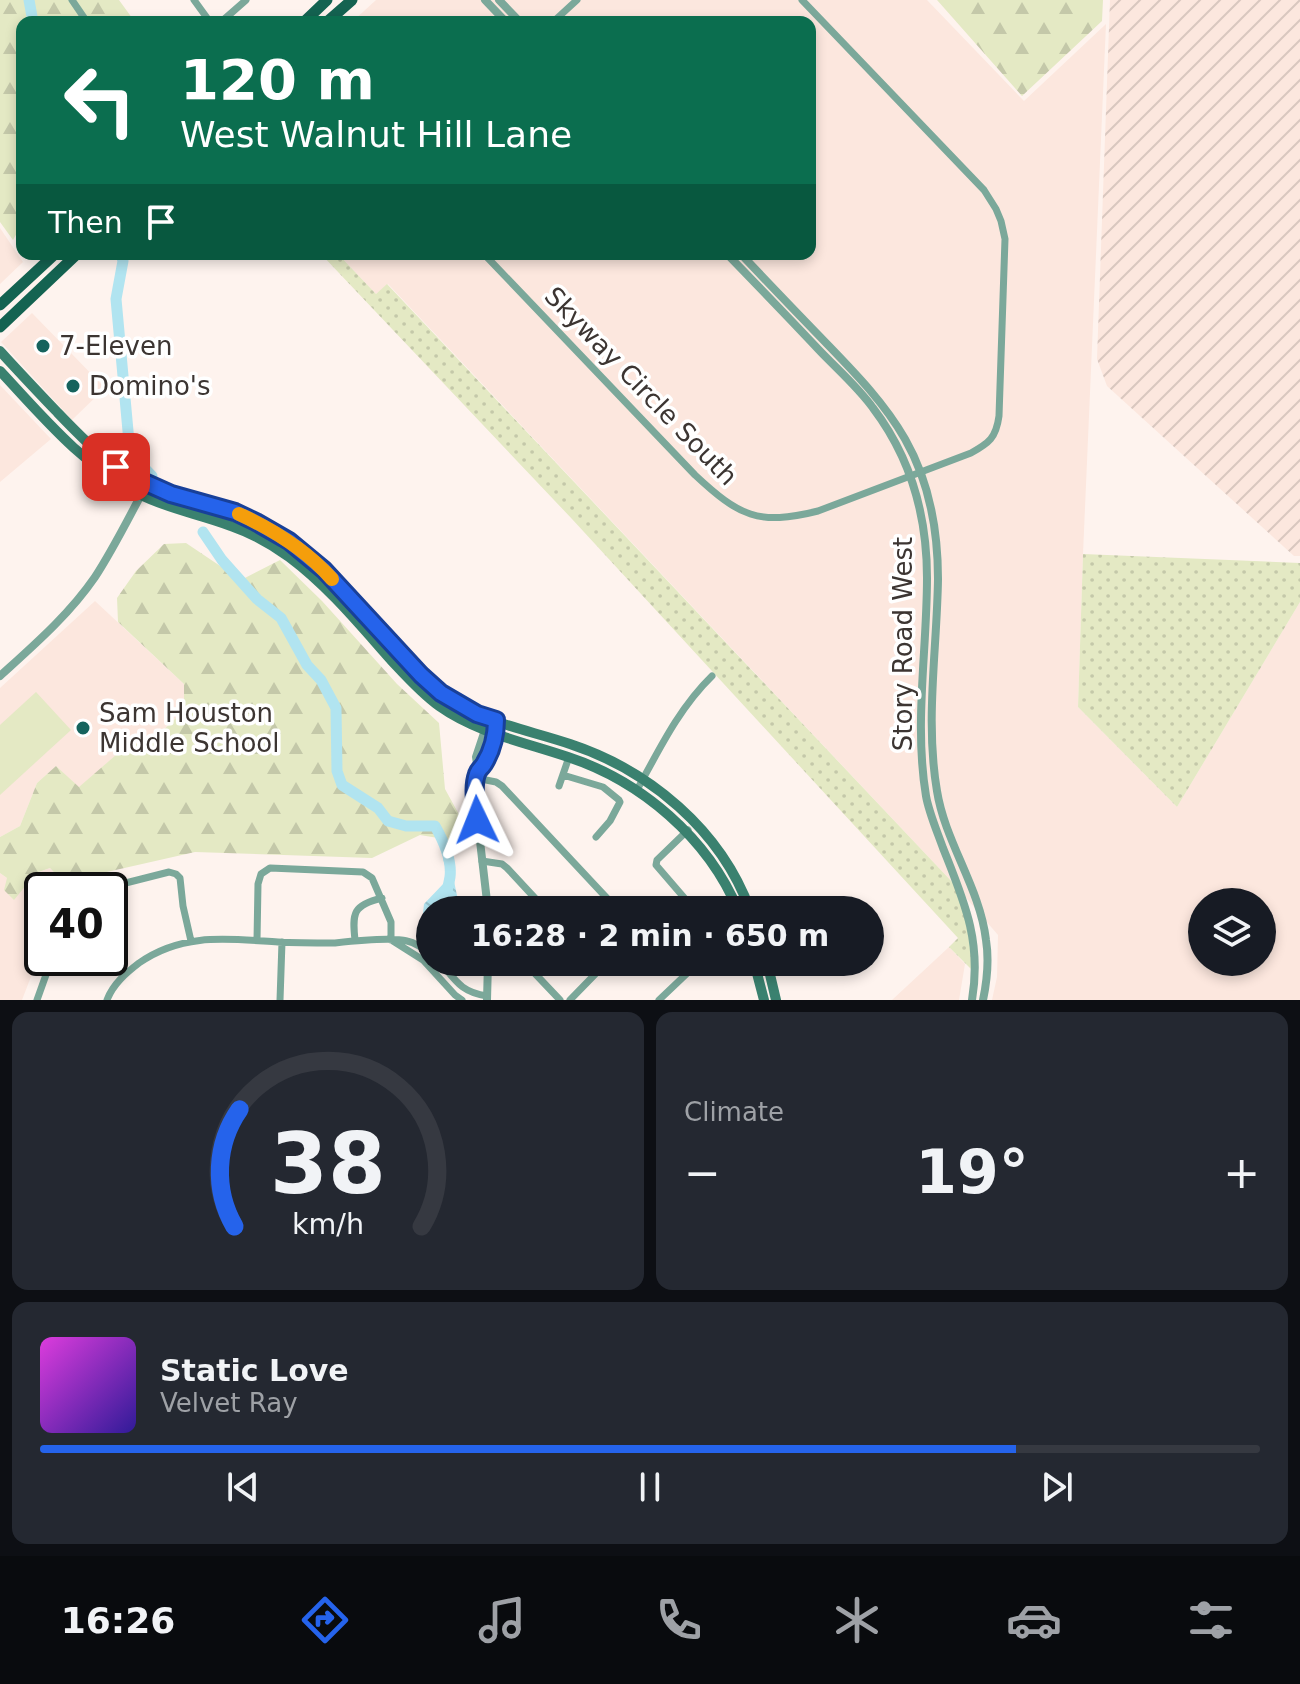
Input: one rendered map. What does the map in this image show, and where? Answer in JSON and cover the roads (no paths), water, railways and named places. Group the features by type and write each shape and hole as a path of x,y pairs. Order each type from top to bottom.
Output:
{"main road":[{"path":"310,16 327,0"},
{"path":"334,16 352,0"},
{"path":"0,305 49,260"},
{"path":"0,327 71,260"},
{"path":"0,351 61,416 116,467 146,484 187,500 235,512 277,533 301,550 324,570 441,693 468,709 496,720 597,753 663,792 695,823 724,859 743,896"},
{"path":"0,371 93,465 110,478 172,508 229,525 264,541 298,564 328,591 414,685 446,711 491,732 602,771 658,805 686,831 731,896"},
{"path":"52,425 61,416"},
{"path":"216,521 220,508"},
{"path":"229,525 235,512"},
{"path":"758,976 764,1000"},
{"path":"770,976 776,1000"}],"street":[{"path":"228,16 246,0"},
{"path":"485,0 500,16"},
{"path":"499,0 514,16"},
{"path":"560,16 577,0"},
{"name":"Skyway Circle South","path":"490,260 695,475 720,499 749,514 775,519 818,511 981,447 997,429 1005,239 1001,221 984,190 802,0"},
{"name":"Story Road West","path":"733,260 791,321 885,407 907,441 920,472 937,539 933,768 941,806 986,940 983,1000"},
{"name":"Story Road West","path":"747,260 795,311 878,414 899,448 918,496 926,548 920,726 922,766 927,800 969,918 974,941 976,969 972,1000"},
{"path":"791,321 795,311"},
{"path":"0,676 34,645 95,577 146,484"},
{"path":"637,790 678,716 695,692 712,676"},
{"path":"486,896 475,798 476,757 496,720"},
{"path":"559,786 569,757"},
{"path":"477,775 502,786 605,896"},
{"path":"563,775 603,787 619,800 610,821 596,837"},
{"path":"683,896 656,865 657,860 695,823"},
{"path":"482,861 502,864 533,896"},
{"path":"257,940 258,884 261,874 270,868 363,872 372,878 382,898 391,922 391,940"},
{"path":"128,882 169,872 176,874 180,878 191,941"},
{"path":"355,940 353,918 356,910 382,898"},
{"path":"969,918 980,916"},
{"path":"107,1000 128,971 149,956 166,947 191,941 212,938 335,943 391,940 416,945"},
{"path":"391,940 423,960 462,1000"},
{"path":"280,1000 282,942"},
{"path":"37,1000 46,976"},
{"path":"452,976 462,988 487,998 488,976"},
{"path":"537,976 560,1000"},
{"path":"570,1000 593,976"},
{"path":"659,1000 684,976"}],"water":[{"path":"449,857 457,896 432,896 445,882 452,887 443,859"}],"waterway":[{"path":"29,0 32,16"},
{"path":"123,260 116,299 130,453 152,476"},
{"path":"203,532 222,560 257,599 281,618 307,665 321,680 336,708 337,771 342,785 378,808 388,821 406,826 435,826 450,864 446,896"}],"place":[{"name":"7-Eleven","path":"43,346"},
{"name":"Domino's","path":"73,386"},
{"name":"Sam Houston Middle School","path":"83,728"}]}
